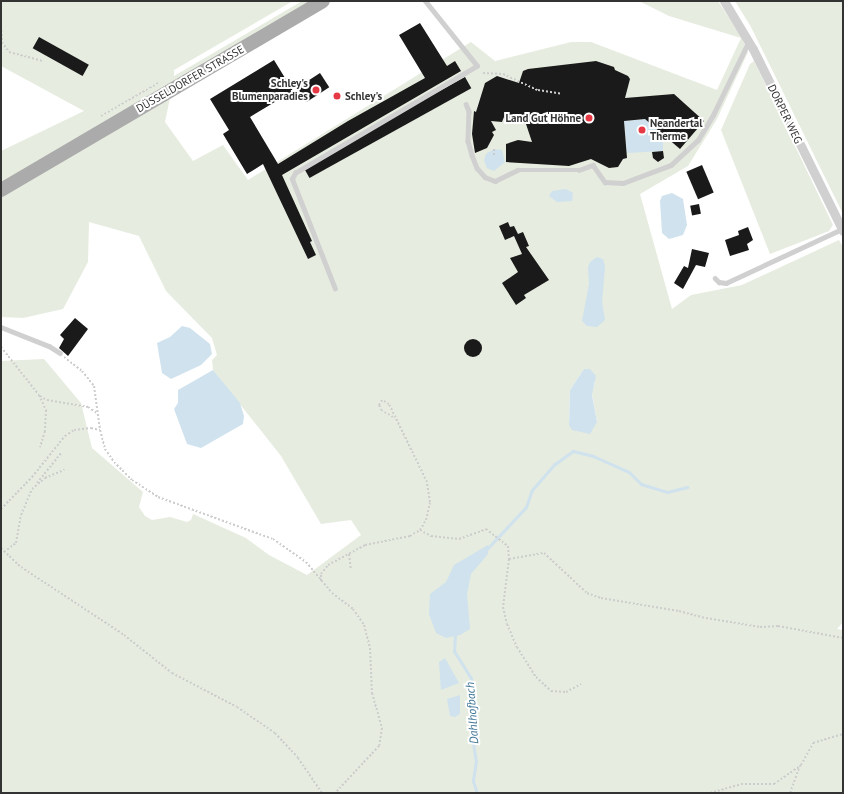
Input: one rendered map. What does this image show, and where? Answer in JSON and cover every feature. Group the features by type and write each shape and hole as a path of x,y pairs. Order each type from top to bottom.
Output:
{"main road":[{"name":"DÜSSELDORFER STRASSE","path":"1,190 323,1"}],"street":[{"name":"DORPER WEG","path":"724,1 749,41 842,230"}],"lane":[{"path":"335,289 292,179 295,173 477,66 425,1"},
{"path":"466,104 469,111 468,141 477,168 485,177 495,181 523,169 579,170 593,165 605,182 624,183 671,165 698,140 713,115 749,41"},
{"name":"DORPER WEG","path":"715,278 719,282 726,283 842,230"},
{"path":"1,326 49,346 60,353"}],"path":[{"path":"1,26 2,42 9,52 42,61"},
{"path":"483,73 503,74 538,90 562,94"},
{"path":"494,149 494,157"},
{"path":"1,347 38,395 46,410 45,430 40,447"},
{"path":"60,353 82,371 94,386 100,430 109,456 132,480 158,497 273,539 306,562 332,593 353,608 364,625 370,648 372,693 382,728 379,746 335,793"},
{"path":"38,395 47,400 88,407 97,413"},
{"path":"321,581 324,568 365,545 404,539 420,530 428,514 429,489 389,404 382,400 379,405 381,410 394,417"},
{"path":"1,509 32,477 65,436 84,428 100,430"},
{"path":"4,552 16,542 22,512 34,487 61,453"},
{"path":"34,487 45,478 64,470"},
{"path":"420,530 431,536 455,539 486,528 508,546 509,558 503,590 504,615 526,663 536,677 551,691 566,692 581,684"},
{"path":"1,548 21,568 142,648 172,673 237,707 274,733 298,758 322,793"},
{"path":"509,558 540,553 548,555 587,593 601,598 679,610 760,627 778,626 843,638"},
{"path":"349,554 351,570"},
{"path":"790,793 801,765 813,743 843,734"},
{"path":"710,793 741,784 774,784 801,765"}],"shaded area":[{"path":"1,1 293,1 174,70 174,76 302,1 312,1 173,83 165,122 193,161 223,145 248,180 471,42 495,61 571,42 591,42 717,90 741,38 669,16 639,1 718,1 742,38 748,52 717,119 688,166 640,194 672,309 691,295 742,285 839,240 843,247 843,622 837,629 843,630 843,793 1,793 1,361 44,359 81,403 92,448 143,492 139,507 145,516 152,520 170,517 187,522 191,520 193,514 246,538 269,555 307,575 361,535 351,520 321,524 281,456 213,370 212,360 217,355 212,338 166,291 139,236 89,222 88,262 63,309 23,318 1,317 1,151 84,111 1,66","holes":["584,369 595,382 592,394 597,422 569,425 570,390"]},
{"path":"735,1 843,1 843,214 751,27"},
{"path":"754,61 833,225 829,231 770,254 721,130 750,64"}],"water":[{"name":"Neandertal Therme","path":"645,119 670,140 663,141 663,151 627,153 624,121"},
{"path":"494,149 502,150 505,162 494,171 487,168 484,160 486,154"},
{"path":"566,189 573,193 572,201 557,202 549,196 552,191"},
{"path":"672,193 683,199 687,225 683,235 669,239 662,233 660,201 662,196"},
{"path":"597,257 603,259 605,266 602,302 605,320 597,327 587,326 582,321 589,284 588,267 590,262"},
{"path":"182,326 190,328 210,344 212,354 201,365 171,379 162,373 157,343 170,337"},
{"path":"584,369 590,369 596,376 592,395 597,422 590,434 572,430 569,425 570,390"},
{"path":"213,370 240,403 244,416 243,424 201,448 187,444 174,409 178,403 178,390"},
{"path":"488,545 488,554 471,574 467,594 470,629 460,635 446,638 436,633 429,614 430,594 446,582 454,565"},
{"path":"445,658 459,683 441,690 439,662"},
{"path":"460,695 460,714 455,717 450,716 447,699"}],"building":[{"path":"420,23 447,66 455,61 461,71 282,175 312,241 310,242 316,255 308,259 263,164 247,174 223,134 229,130 210,99 274,60 293,91 250,117 278,164 348,121 425,78 399,35"},
{"path":"39,37 89,65 83,76 33,48"},
{"path":"596,61 614,67 615,70 628,76 630,79 625,98 674,94 704,121 680,149 645,119 624,121 627,158 623,159 618,167 609,168 591,159 569,166 506,162 506,144 518,140 532,142 526,124 505,122 504,117 502,122 491,121 496,130 492,132 494,135 487,148 475,153 472,134 474,111 476,112 485,83 497,76 519,83 523,71 528,69"},
{"path":"320,73 329,87 307,102 297,88"},
{"path":"465,77 471,88 309,178 303,167"},
{"path":"663,151 664,158 658,162 653,158 652,152"},
{"path":"702,165 714,193 698,199 686,172"},
{"path":"699,204 701,214 692,216 690,206"},
{"path":"508,222 510,227 514,226 518,234 523,232 529,246 526,247 549,280 524,295 526,298 516,305 502,283 518,272 510,258 522,254 514,236 505,240 499,226"},
{"path":"748,227 753,240 747,244 749,250 730,256 725,240 739,235 738,231"},
{"path":"692,249 709,253 705,267 696,265 683,289 674,283 684,266 688,268"},
{"path":"75,318 88,329 68,356 59,348 64,339 60,335"},
{"path":"473,339 479,342 482,348 479,354 473,357 467,354 464,348 467,342"}],"waterway":[{"path":"485,551 526,507 532,490 555,464 573,451 593,456 629,472 641,484 667,492 687,487"},
{"name":"Dahlhofbach","path":"455,634 454,651 471,678 470,724 476,761 473,781 477,793"}],"place":[{"name":"Schley's Blumenparadies","path":"316,90"},
{"name":"Schley's","path":"337,96"},
{"name":"Land Gut Höhne","path":"589,118"},
{"name":"Neandertal Therme","path":"642,130"}]}
